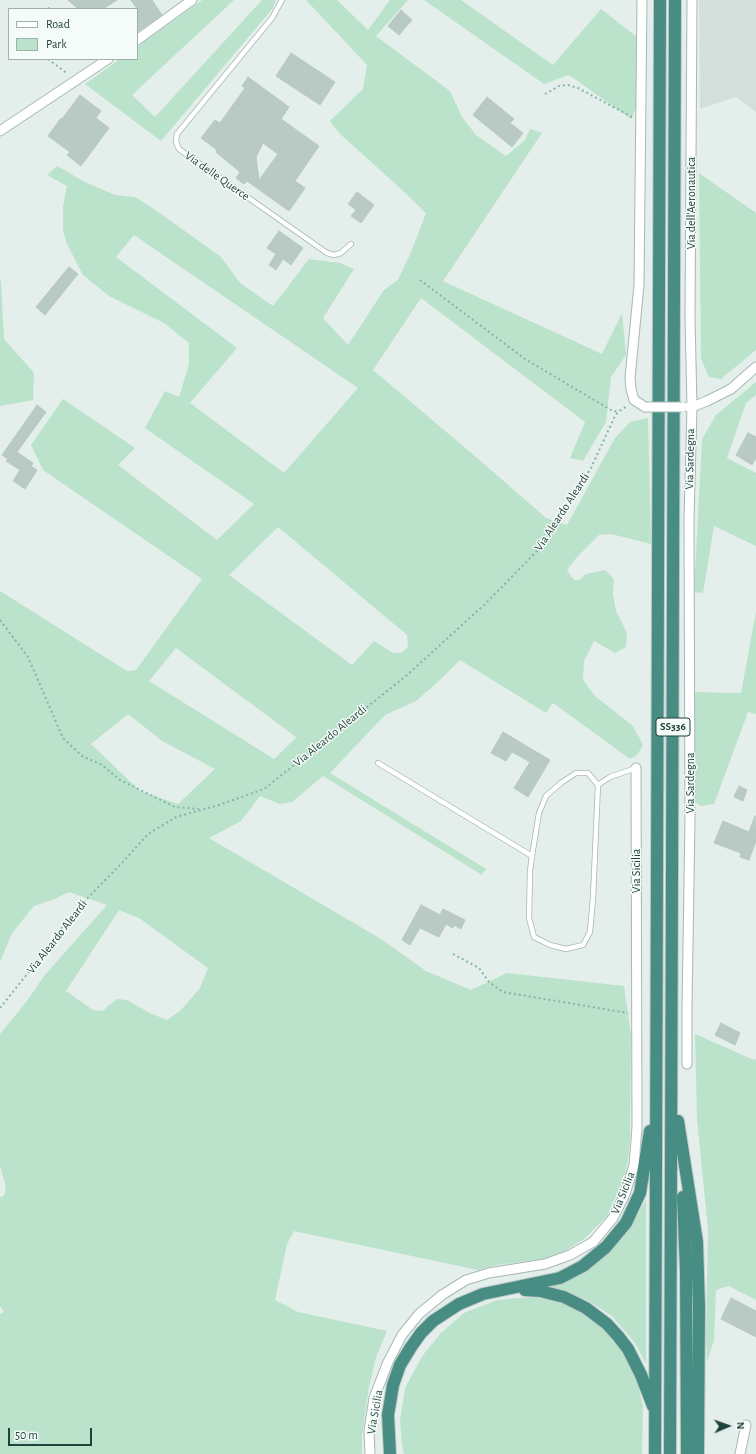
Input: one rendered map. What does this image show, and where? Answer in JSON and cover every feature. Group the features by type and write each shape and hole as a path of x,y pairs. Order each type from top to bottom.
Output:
{"highway":[{"name":"SS336","path":"655,1454 660,0"},
{"name":"SS336","path":"670,1454 675,0"},
{"path":"390,1454 388,1416 393,1385 400,1365 411,1347 421,1333 433,1321 459,1304 483,1294 560,1278 583,1266 606,1247 626,1223 640,1193 656,1086"},
{"path":"672,1087 697,1242 699,1307 698,1454"},
{"path":"682,1145 686,1271 687,1454"},
{"path":"508,1290 540,1291 564,1297 586,1308 606,1324 628,1349 635,1362 655,1414"}],"street":[{"path":"138,39 192,0"},
{"path":"642,0 639,286 630,378 634,400 645,408 692,407 708,401 731,389 756,367"},
{"name":"Via dell'Aeronautica","path":"692,0 690,317 692,407"},
{"path":"0,131 107,60"},
{"name":"Via Sardegna","path":"687,1064 690,819 689,520 692,407"},
{"name":"Via Sicilia","path":"370,1454 370,1431 374,1398 388,1362 402,1334 420,1314 442,1295 466,1280 489,1273 545,1264 570,1255 593,1242 613,1218 625,1194 634,1165 637,1127 636,768"},
{"path":"740,1454 746,1425"}],"lane":[{"name":"Via delle Querce","path":"282,0 272,18 177,134 176,142 179,149 327,253 334,255 341,253 351,244"},
{"path":"378,763 532,856"},
{"path":"598,785 610,777 636,768"},
{"path":"576,773 588,774 598,785 590,932 583,945 566,949 550,945 534,937 529,918 532,856 539,813 546,796 576,773"}],"path":[{"path":"49,60 77,80"},
{"path":"545,94 559,86 568,85 578,88 641,122"},
{"name":"Via Aleardo Aleardi","path":"0,1008 36,963 72,914 148,834 176,817 219,805 264,788 406,676 484,604 539,549 591,468 618,412 611,410 525,359 420,280"},
{"path":"0,620 28,658 64,738 82,756 102,765 120,780 175,807 203,810"},
{"path":"453,954 479,968 489,982 503,992 637,1014"}],"shaded area":[{"path":"699,0 756,0 756,112 736,97 700,109"}],"green space":[{"path":"202,0 234,0 132,95 155,117 262,0 276,0 273,8 161,141 85,84 119,60 138,60 138,46"},
{"path":"306,0 337,0 368,30 390,0 408,0 376,36 450,91 462,117 476,135 506,156 525,140 530,129 542,133 443,281 602,354 622,313 626,355 611,377 606,422 583,461 570,458 585,422 421,298 373,370 546,518 567,525 615,438 630,422 648,418 651,544 611,534 599,535 577,557 567,570 574,580 579,580 586,574 605,570 614,579 613,594 616,611 627,633 626,647 615,653 594,641 584,661 583,680 595,696 633,726 643,745 637,755 630,759 553,703 546,713 460,660 416,701 385,715 330,773 486,869 482,875 323,776 292,802 280,804 260,796 241,821 209,838 381,939 426,971 471,990 507,973 624,986 631,1035 630,1138 624,1178 607,1216 584,1239 565,1251 544,1259 497,1265 478,1270 294,1231 287,1244 275,1300 298,1312 387,1331 376,1357 369,1387 362,1436 362,1454 0,1454 0,1314 4,1312 0,1306 0,1197 4,1196 6,1187 0,1166 0,1034 27,1001 44,976 107,905 69,892 34,906 12,933 0,962 0,591 127,671 136,670 202,579 43,470 31,445 63,399 135,448 118,465 217,540 254,504 145,428 165,391 179,397 189,364 189,343 164,323 109,296 83,275 67,244 63,231 63,207 67,186 47,175 57,166 83,181 115,195 135,197 221,257 240,283 273,306 309,259 340,263 354,269 323,318 348,345 384,290 398,280 412,250 426,213 339,133 330,121 363,89 367,65","holes":["134,235 358,388 284,473 190,403 237,348 116,257","278,527 407,635 408,647 401,653 393,653 374,641 352,665 229,575","176,648 296,738 274,759 149,681","128,714 162,741 215,769 178,804 140,791 91,744","119,910 139,918 208,968 200,988 180,1011 167,1020 150,1013 127,1000 117,999 103,1011 93,1010 66,991"]},
{"path":"424,0 461,0 553,65 601,9 637,37 637,105 631,119 569,75 544,84"},
{"path":"699,173 756,213 756,350 721,379 709,377 701,359"},
{"path":"0,280 4,339 34,373 33,400 0,406"},
{"path":"756,382 756,395 746,403 727,458 756,473 756,546 714,526 703,593 694,592 702,439 716,415"},
{"path":"756,612 756,714 748,712 714,804 701,806 689,798 689,692 741,693"},
{"path":"695,1034 754,1060 756,1059 756,1300 729,1286 716,1290 714,1340 707,1362 706,1334 708,1229 697,1119"},
{"path":"646,1200 646,1364 635,1343 612,1316 589,1301 564,1291 547,1288 563,1283 587,1271 612,1250 631,1226"},
{"path":"531,1297 560,1302 584,1313 604,1329 623,1352 636,1378 643,1406 642,1454 404,1454 400,1420 405,1388 423,1355 441,1333 464,1313 497,1300"}],"building":[{"path":"68,0 117,0 105,8 77,8"},
{"path":"131,0 152,0 162,15 138,31 138,8 136,8"},
{"path":"401,10 412,20 399,35 388,26"},
{"path":"291,53 335,82 320,105 276,76"},
{"path":"248,77 289,107 281,119 319,146 295,181 305,188 289,211 247,181 244,184 236,178 240,172 216,152 217,150 201,138 215,120 220,123 245,88 242,86","holes":["263,143 278,154 259,180 256,157"]},
{"path":"80,95 101,111 96,118 109,128 81,166 67,155 70,152 48,136"},
{"path":"487,97 514,119 510,123 523,133 512,147 473,115"},
{"path":"357,192 374,205 361,223 351,216 356,210 348,204"},
{"path":"279,231 303,248 291,265 283,259 276,270 269,265 276,254 267,248"},
{"path":"69,267 78,274 45,315 36,307"},
{"path":"37,405 46,412 17,452 33,463 31,466 37,470 25,489 13,481 20,470 6,461 8,459 2,455"},
{"path":"748,433 756,437 756,458 752,465 736,455"},
{"path":"503,732 550,760 528,797 514,788 530,762 512,752 506,761 491,753"},
{"path":"739,786 747,790 743,801 734,797"},
{"path":"755,816 756,841 749,860 740,857 741,853 714,843 723,821 749,832"},
{"path":"421,905 440,915 443,909 465,920 461,929 454,925 453,928 446,924 439,937 420,928 410,945 402,940"},
{"path":"721,1023 740,1033 735,1045 715,1035"},
{"path":"731,1298 756,1311 756,1337 721,1319"}]}
